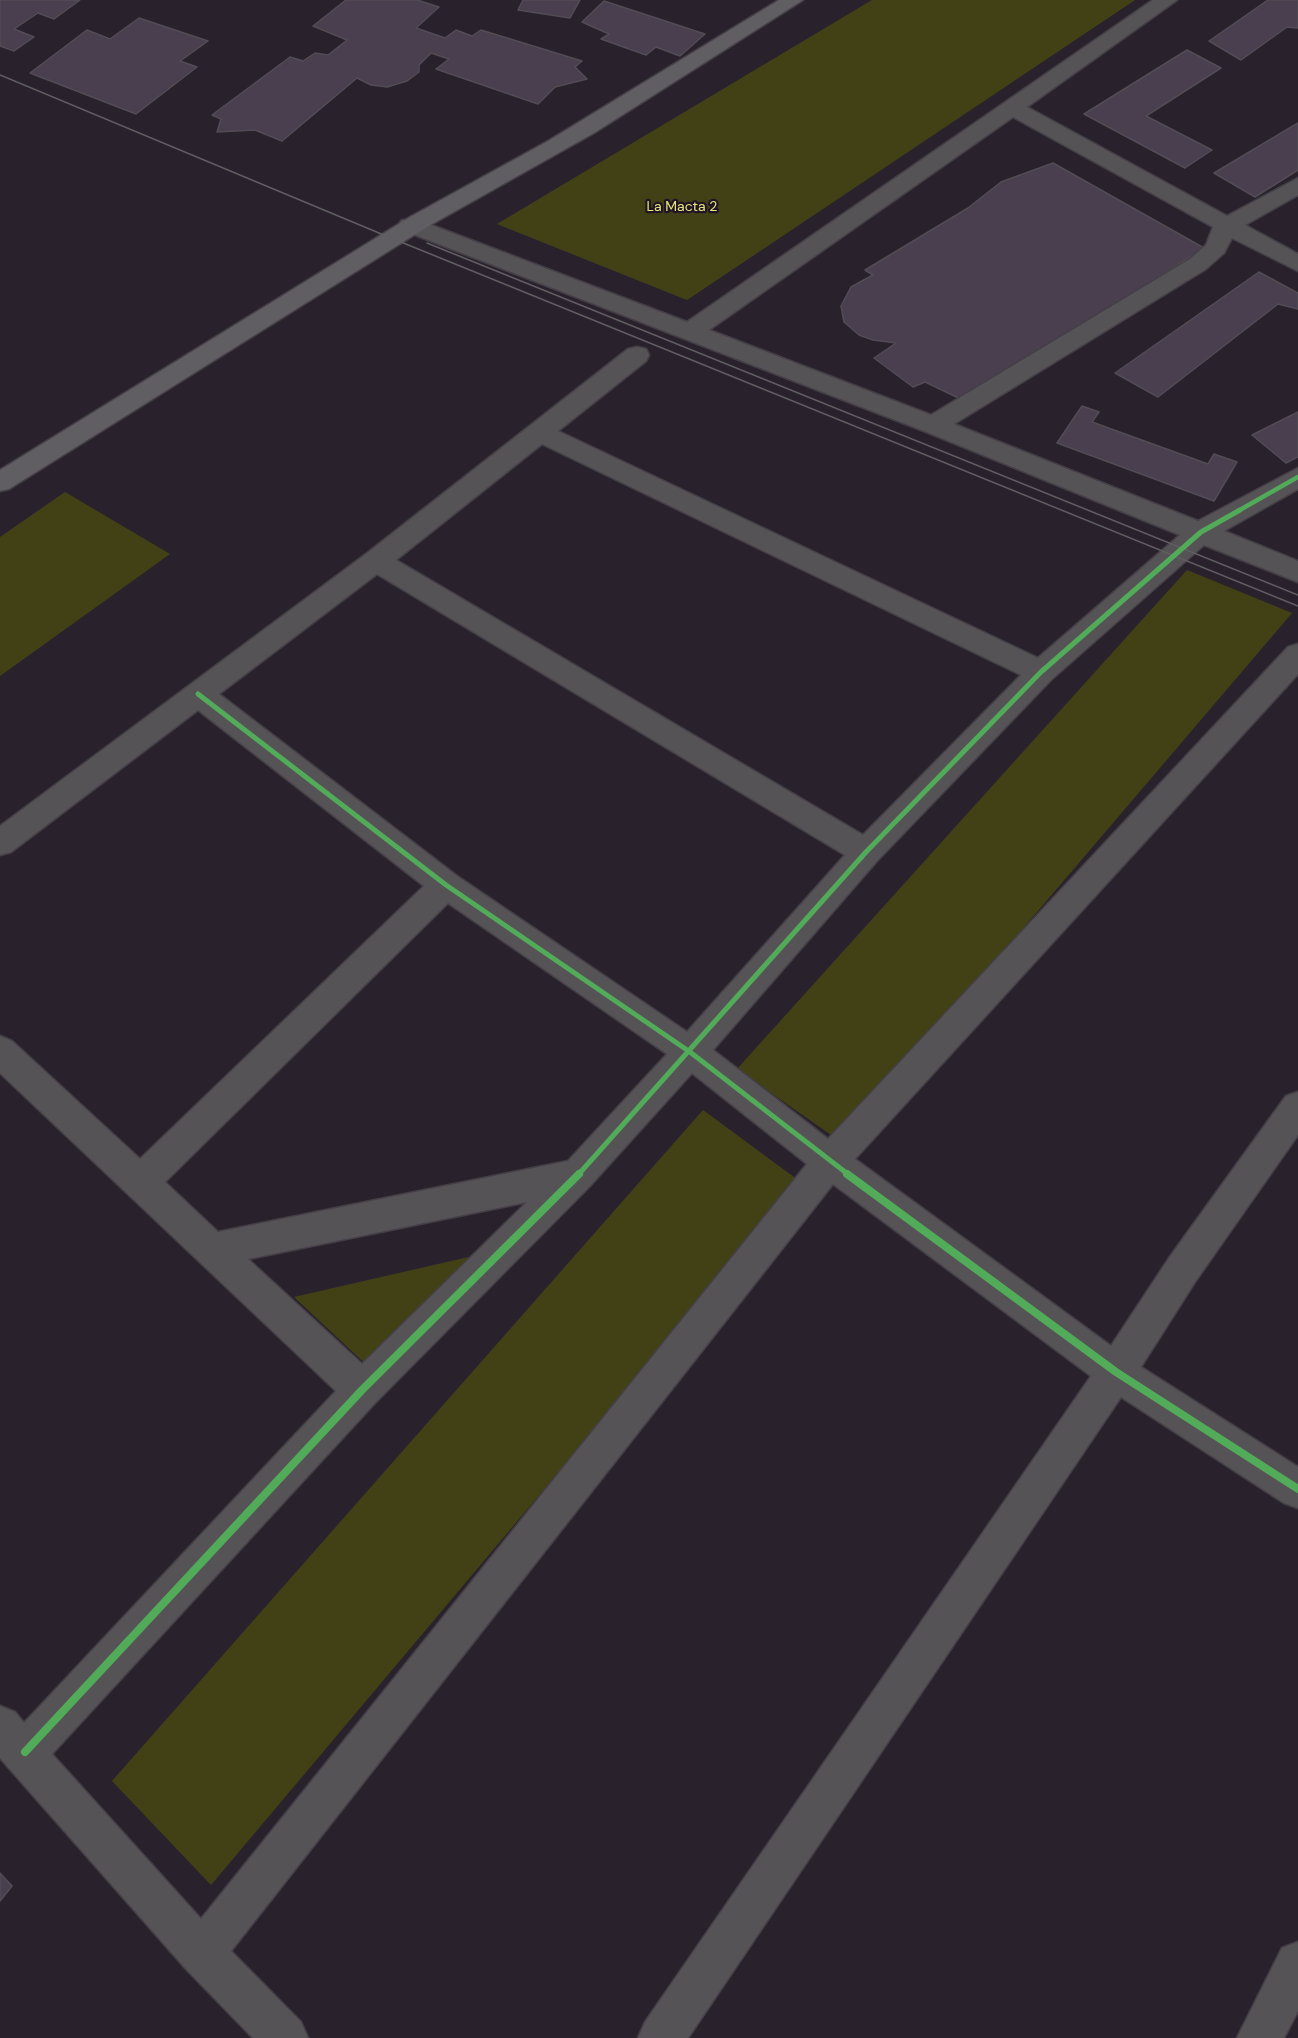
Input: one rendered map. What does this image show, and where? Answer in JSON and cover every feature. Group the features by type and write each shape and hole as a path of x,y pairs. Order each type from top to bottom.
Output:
{"main road":[{"path":"0,482 364,256 410,225 555,146 738,37 793,0"}],"street":[{"path":"691,331 1167,0"},
{"path":"1010,107 1225,227 1298,264"},
{"path":"933,425 1198,264 1216,248 1225,227 1298,185"},
{"path":"410,225 933,425 1298,572"},
{"path":"0,843 376,561 637,355"},
{"path":"539,432 1041,672"},
{"path":"285,2038 202,1953 12,1739 578,1175 866,852 1041,672 1201,532 1298,477"},
{"path":"376,561 866,852"},
{"path":"202,1953 830,1161 1298,656"},
{"path":"198,694 446,885 690,1052 830,1161 1116,1372 1298,1489"},
{"path":"141,1182 446,885"},
{"path":"0,1051 362,1390"},
{"path":"661,2038 1116,1372 1182,1270 1298,1107"},
{"path":"212,1250 578,1175"},
{"path":"1260,2038 1298,1964"}],"green space":[{"name":"La Macta 2","path":"872,0 1135,0 687,300 497,224"},
{"path":"65,492 170,554 0,676 0,537"},
{"path":"1187,570 1292,613 841,1142 737,1069"},
{"path":"703,1110 802,1183 211,1885 112,1781"},
{"path":"473,1256 372,1370 294,1297"}],"building":[{"path":"0,0 80,0 54,19 38,13 14,29 34,37 14,51 0,46"},
{"path":"346,0 417,0 439,7 416,28 445,38 456,30 472,36 481,30 582,61 575,67 587,79 555,87 538,104 436,69 449,59 431,53 419,65 419,72 407,81 387,87 371,85 357,78 282,141 255,130 217,132 221,119 212,115 290,57 303,61 315,53 328,55 347,40 313,26"},
{"path":"523,0 580,0 570,18 518,10"},
{"path":"1268,0 1298,0 1298,28 1287,27 1241,60 1209,41"},
{"path":"604,1 705,34 680,56 656,47 646,55 601,39 609,34 582,22"},
{"path":"139,18 208,41 180,61 197,67 136,114 30,73 87,30 110,39"},
{"path":"1187,50 1221,68 1146,116 1212,150 1185,168 1084,114"},
{"path":"1298,123 1298,170 1255,197 1214,173"},
{"path":"1053,163 1204,248 967,402 925,382 913,387 874,358 896,343 873,340 859,335 844,322 841,306 851,287 873,275 865,270 968,208 1001,182"},
{"path":"1259,272 1298,293 1298,309 1278,304 1158,397 1115,373"},
{"path":"1082,406 1099,412 1092,422 1208,464 1214,454 1237,462 1214,501 1057,443"},
{"path":"1298,412 1298,457 1286,463 1252,435"},
{"path":"0,1873 12,1886 0,1901"}],"tram line":[{"path":"0,75 391,238 1298,606"},
{"path":"427,243 1298,595"}],"cycle path":[{"path":"25,1752 362,1390 578,1175 866,852 1041,672 1201,532 1298,477"},
{"path":"198,694 446,885 690,1052 830,1161 1116,1372 1298,1489"}]}
